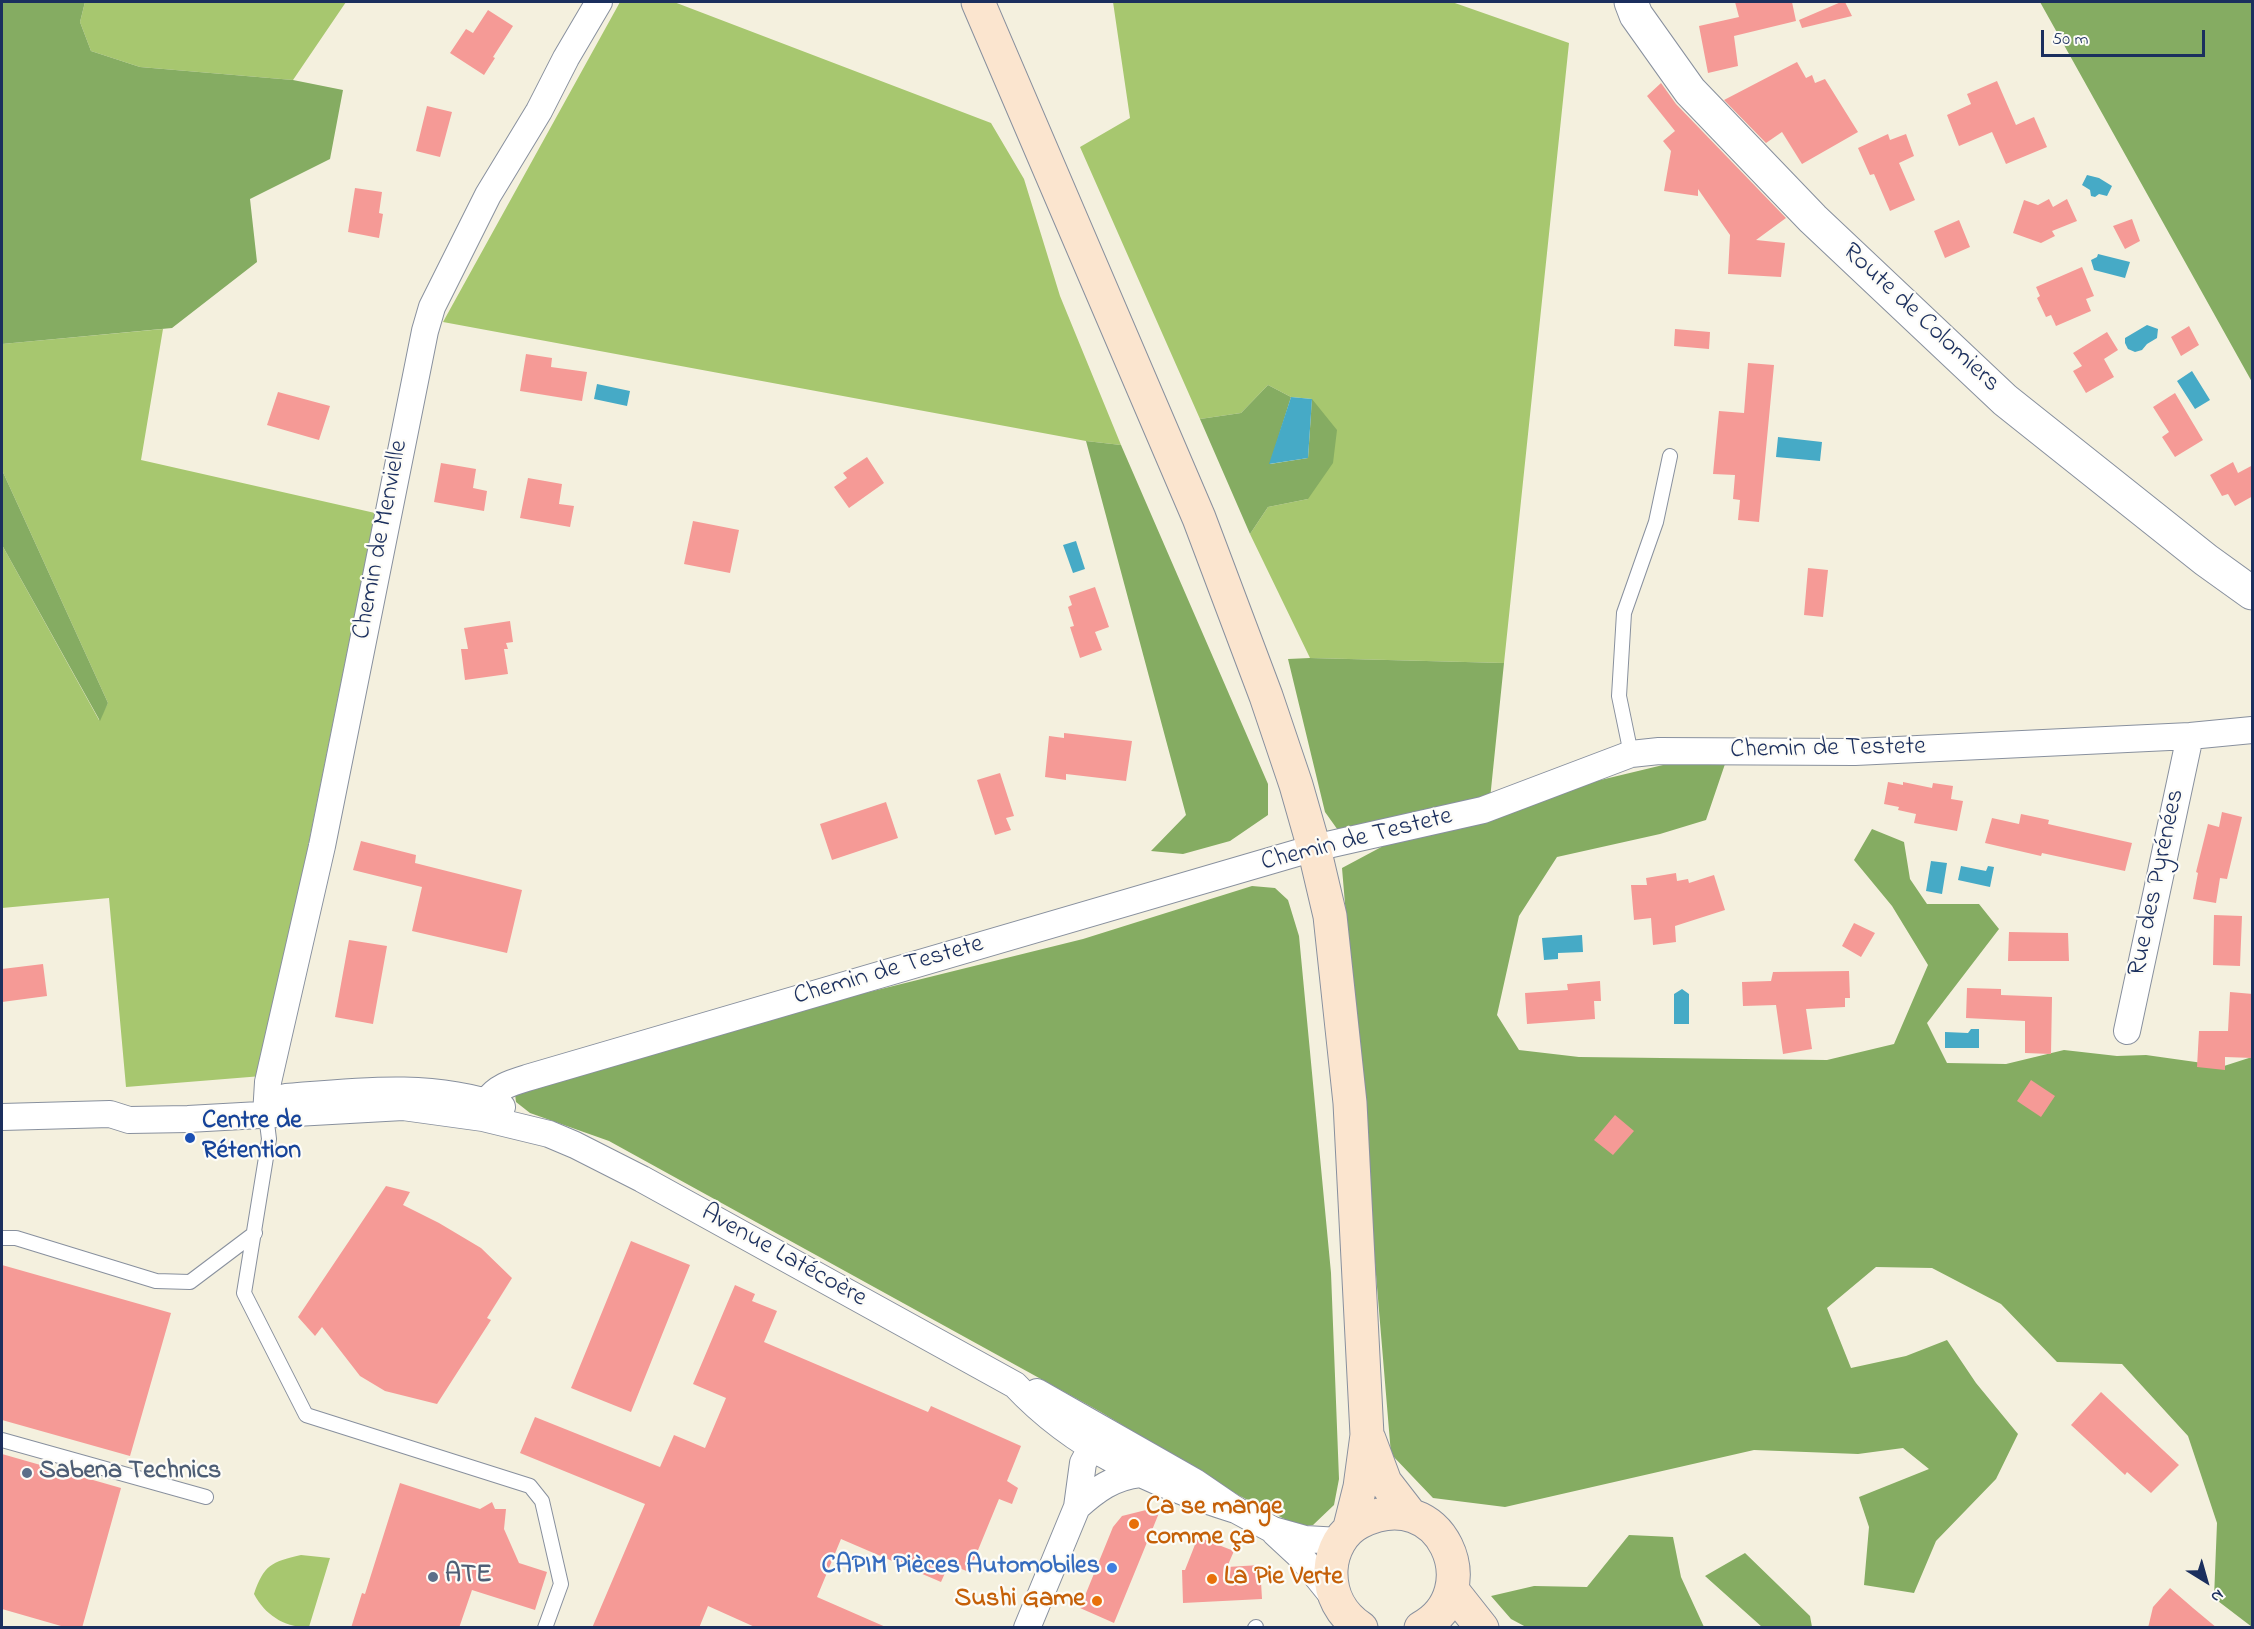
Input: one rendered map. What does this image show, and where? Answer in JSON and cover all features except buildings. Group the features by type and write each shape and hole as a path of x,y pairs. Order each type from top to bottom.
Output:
{"main road":[{"path":"978,2 1199,518 1266,696 1296,785 1314,848 1330,916 1350,1103 1367,1435 1360,1487 1345,1534 1332,1560 1331,1582 1337,1602 1349,1620 1361,1628"},
{"path":"1367,1435 1385,1482 1409,1513 1436,1530 1446,1543 1453,1566 1452,1590 1443,1609 1430,1626"},
{"path":"1345,1534 1375,1515 1392,1512 1409,1513"},
{"path":"1452,1590 1482,1628"}],"street":[{"name":"Chemin de Menvielle","path":"267,1107 268,1082 322,846 418,365 432,307 488,195 539,111 566,58 599,2"},
{"name":"Route de Colomiers","path":"1631,2 1636,15 1690,92 1813,219 2005,400 2206,560 2253,593"},
{"name":"Chemin de Testete","path":"487,1101 492,1094 505,1086 530,1077 1314,848 1483,810 1631,754 1659,751 1855,752 2190,736 2253,730"},
{"name":"Rue des Pyrénées","path":"2127,1030 2190,736"},
{"name":"Avenue Latécoère","path":"267,1107 376,1089 448,1093 487,1101 516,1111 549,1134"},
{"name":"Avenue Latécoère","path":"2,1117 110,1114 134,1106 403,1107 483,1118 549,1134 642,1179 1015,1385 1058,1425 1096,1438 1195,1482 1236,1510 1273,1530 1305,1539 1345,1534"},
{"name":"Avenue Latécoère","path":"1096,1438 1140,1474 1188,1495 1236,1510"},
{"path":"1028,1628 1077,1507 1083,1462 1096,1438"},
{"path":"1077,1507 1098,1488 1113,1480 1140,1474"},
{"name":"Avenue Latécoère","path":"1273,1530 1302,1558 1337,1602"}],"lane":[{"path":"1631,754 1619,696 1624,613 1656,522 1670,456"},
{"path":"267,1107 269,1139 244,1293 306,1415 530,1486 542,1501 561,1584 544,1628"},
{"path":"2,1238 16,1238 156,1281 190,1282 255,1233"},
{"path":"2,1440 206,1497"}],"green space":[{"path":"2,2 85,2 80,22 91,51 140,67 293,80 343,90 330,159 250,199 257,262 172,328 2,344"},
{"path":"85,2 346,2 293,80 140,67 91,51 80,22"},
{"path":"620,2 674,2 991,123 1024,179 1060,296 1121,445 1086,441 443,322"},
{"path":"1113,2 1452,2 1569,43 1504,663 1310,658 1250,534 1268,507 1308,499 1312,399 1291,397 1268,385 1241,413 1200,419 1080,147 1130,118"},
{"path":"2040,2 2252,2 2252,382"},
{"path":"163,329 141,460 375,513 262,1076 126,1087 109,898 2,908 2,545 99,720 108,703 2,470 2,344"},
{"path":"1268,385 1291,397 1270,464 1308,458 1312,399 1337,430 1333,463 1308,499 1268,507 1250,534 1200,419 1241,413"},
{"path":"1086,441 1121,445 1268,784 1268,815 1230,841 1183,854 1151,851 1186,815"},
{"path":"2,470 108,703 100,721 2,545"},
{"path":"1288,659 1504,663 1490,799 1340,833 1325,812"},
{"path":"1725,764 1706,820 1660,834 1557,857 1519,916 1497,1015 1519,1050 1579,1057 1827,1060 1894,1044 1928,965 1892,906 1854,860 1872,829 1904,842 1910,879 1927,904 1979,904 1999,929 1927,1023 1947,1063 2006,1064 2064,1050 2117,1056 2146,1055 2224,1066 2252,1057 2252,1627 2214,1598 2217,1523 2188,1436 2122,1364 2057,1362 2001,1304 1932,1268 1876,1267 1827,1308 1851,1368 1906,1356 1947,1340 1976,1383 2018,1434 1996,1479 1936,1541 1914,1593 1864,1585 1869,1527 1859,1497 1929,1469 1903,1448 1858,1454 1754,1450 1505,1507 1433,1498 1391,1454 1342,868 1430,821 1663,765"},
{"path":"1252,886 1275,888 1288,900 1299,936 1331,1273 1339,1479 1334,1505 1313,1525 1298,1526 1240,1496 1099,1411 609,1141 530,1113 516,1102 515,1094 756,1020 1083,939"},
{"path":"1629,1535 1673,1537 1681,1577 1704,1627 1526,1627 1511,1619 1491,1596 1534,1586 1587,1587"},
{"path":"1745,1553 1810,1616 1812,1627 1762,1627 1705,1576"},
{"path":"301,1555 330,1558 309,1627 284,1623 277,1619 264,1608 254,1594 261,1577 270,1566"}],"water":[{"path":"2087,175 2099,178 2112,186 2107,196 2099,194 2095,197 2091,196 2090,190 2082,185"},
{"path":"2098,254 2130,262 2125,278 2094,270 2091,260"},
{"path":"2147,325 2158,329 2157,338 2142,350 2135,352 2128,349 2125,338"},
{"path":"2192,371 2210,400 2195,409 2177,381"},
{"path":"597,384 630,391 627,406 594,399"},
{"path":"1291,397 1312,399 1308,458 1269,464"},
{"path":"1778,437 1822,442 1820,461 1776,457"},
{"path":"1076,541 1085,569 1073,573 1063,545"},
{"path":"1931,861 1947,863 1942,894 1926,891"},
{"path":"1961,866 1986,871 1988,866 1994,867 1990,887 1958,880"},
{"path":"1582,935 1583,952 1558,953 1558,959 1544,960 1542,938"},
{"path":"1682,989 1689,994 1689,1024 1674,1024 1674,994"},
{"path":"1971,1029 1979,1029 1979,1048 1945,1048 1945,1032 1968,1033"}],"place":[{"name":"Centre de Rétention","path":"190,1138"},
{"name":"Sabena Technics","path":"27,1473"},
{"name":"Ca se mange comme ça","path":"1134,1524"},
{"name":"CAPIM Pièces Automobiles","path":"1112,1568"},
{"name":"ATE","path":"433,1577"},
{"name":"La Pie Verte","path":"1212,1579"},
{"name":"Sushi Game","path":"1097,1601"}]}
